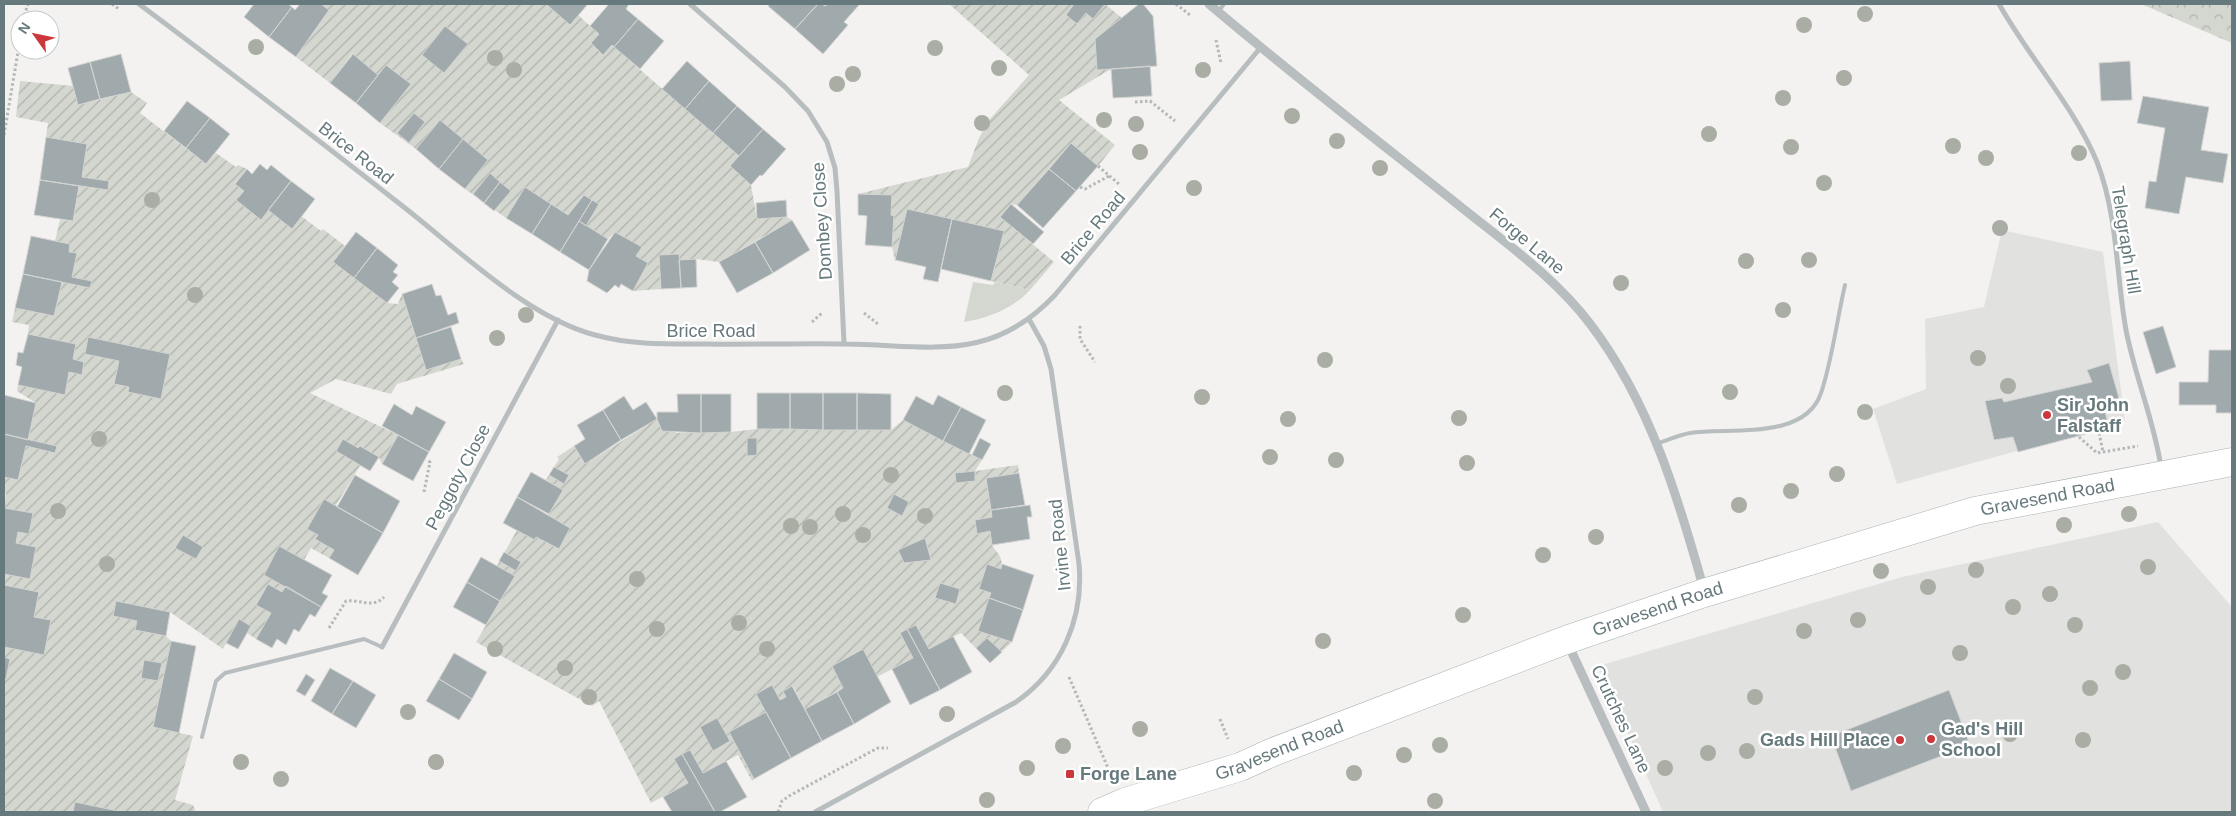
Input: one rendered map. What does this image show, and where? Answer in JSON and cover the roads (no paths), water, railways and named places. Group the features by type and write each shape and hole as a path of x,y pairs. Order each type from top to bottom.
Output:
{"main road":[{"name":"Gravesend Road","path":"1114,807 1240,767 1273,752 1566,640 1704,593 1975,511 2232,462"}],"street":[{"name":"Brice Road","path":"139,4 251,88 522,301 558,320 596,335 644,344 844,344 950,347 969,345 996,337 1029,320 1055,295 1261,46"},
{"name":"Dombey Close","path":"690,4 792,93 812,116 825,138 836,174 844,344"},
{"name":"Forge Lane","path":"1208,4 1517,252 1570,299 1592,326 1616,362 1658,443 1682,510 1704,593"},
{"name":"Telegraph Hill","path":"1999,4 2059,96 2098,165 2109,206 2128,340 2157,446 2162,475"},
{"name":"Peggoty Close","path":"382,647 558,320"},
{"name":"Irvine Road","path":"815,812 1016,702 1039,683 1058,658 1072,629 1081,584 1051,369 1044,346 1029,320"},
{"name":"Crutches Lane","path":"1566,640 1646,812"}],"lane":[{"path":"1218,12 1224,4"},
{"path":"1658,443 1688,433 1773,428 1794,422 1810,411 1821,394 1845,285"},
{"path":"202,737 216,681 225,673 364,639 382,647"}],"place":[{"name":"Sir John Falstaff","path":"2047,415"},
{"name":"Gad's Hill School","path":"1931,739"},
{"name":"Gads Hill Place","path":"1900,740"},
{"name":"Forge Lane","path":"1070,774"}]}
